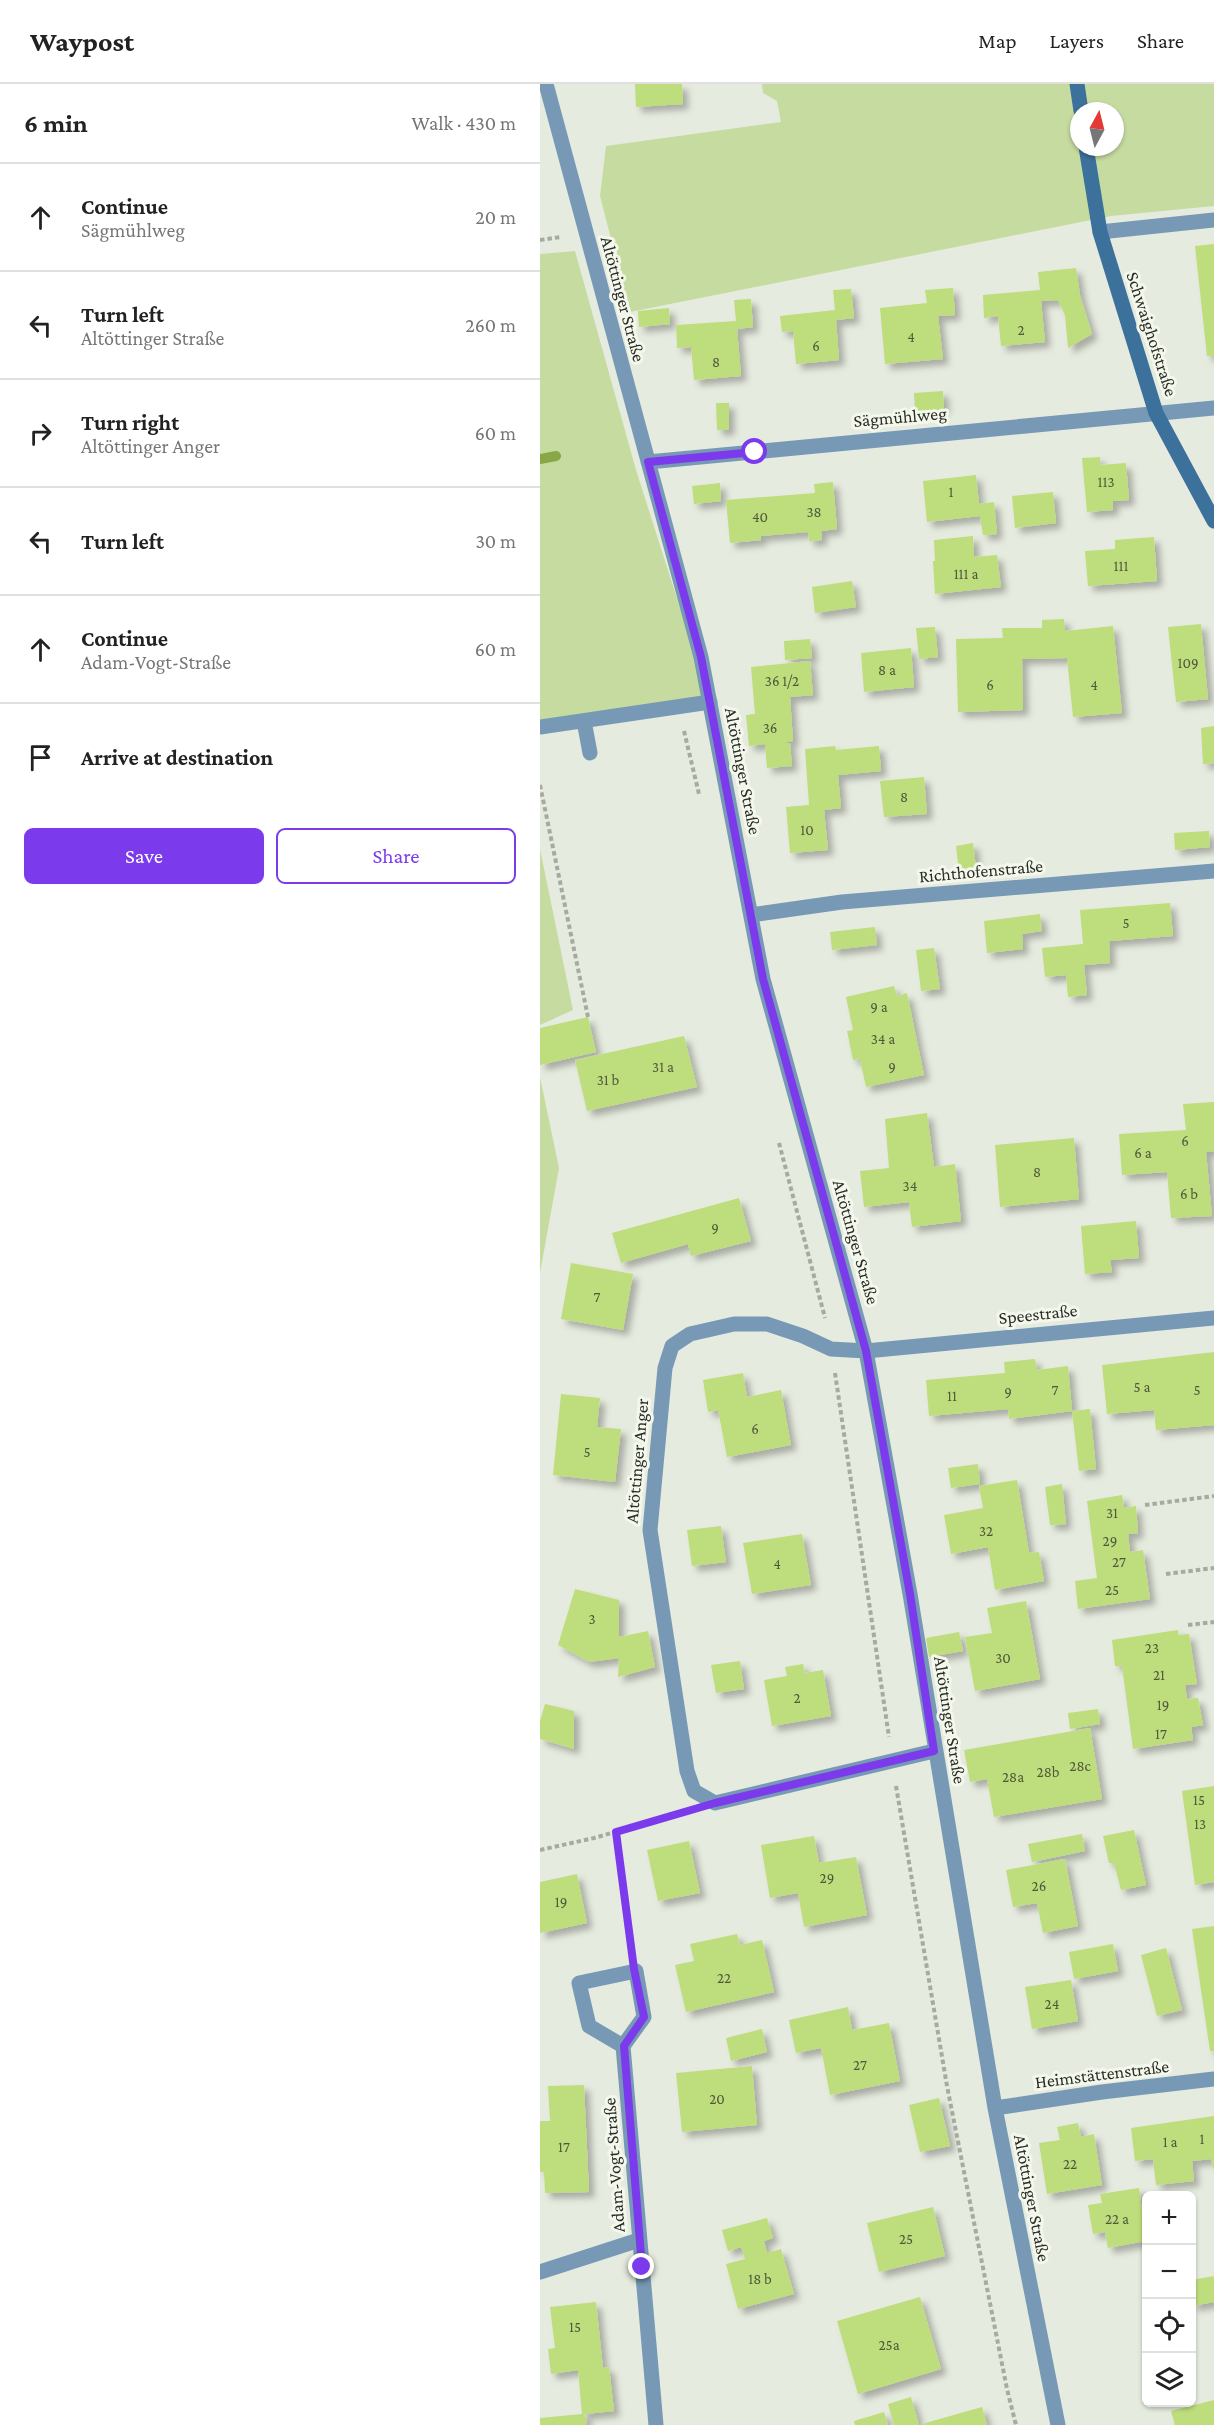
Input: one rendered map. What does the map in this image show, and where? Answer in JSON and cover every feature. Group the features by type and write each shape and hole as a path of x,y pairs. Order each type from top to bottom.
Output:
{"street":[{"name":"Altöttinger Straße","path":"546,84 701,657 763,979 866,1351 910,1594 934,1751 995,2108 1058,2425"},
{"path":"1077,84 1080,102"},
{"name":"Schwaighofstraße","path":"1087,156 1100,232 1156,413 1214,521"},
{"path":"1100,232 1214,220"},
{"name":"Sägmühlweg","path":"648,462 1214,408"},
{"path":"540,726 710,702"},
{"path":"584,721 590,753"},
{"name":"Richthofenstraße","path":"751,915 842,902 1214,871"},
{"name":"Speestraße","path":"866,1351 1214,1318"},
{"name":"Altöttinger Anger","path":"715,1803 693,1791 687,1771 650,1530 665,1368 672,1347 690,1334 734,1324 767,1324 803,1336 831,1349 866,1351"},
{"path":"715,1803 934,1751"},
{"path":"636,1971 644,2017 624,2046 589,2026 579,1983 636,1971"},
{"name":"Adam-Vogt-Straße","path":"624,2046 656,2425"},
{"name":"Heimstättenstraße","path":"995,2108 1102,2092 1214,2079"},
{"path":"540,2272 639,2240"}],"path":[{"path":"540,785 588,1017"},
{"path":"778,1137 821,1299 831,1349 892,1761 947,2086 1016,2425"},
{"path":"1146,1505 1214,1496"},
{"path":"1166,1574 1214,1568"},
{"path":"1188,1625 1214,1622"},
{"path":"540,1850 616,1832 715,1803"},
{"path":"616,1832 636,1971"}],"green space":[{"path":"762,84 1214,84 1214,206 1111,216 630,312 600,196 606,146 781,122 777,101 763,93"},
{"path":"575,251 636,470 710,702 540,723 540,254"},
{"path":"540,849 573,1010 540,1025"},
{"path":"540,1077 559,1168 540,1273"}],"building":[{"path":"635,84 682,84 683,104 636,107"},
{"path":"1214,244 1214,356 1207,356 1195,246"},
{"path":"1076,268 1080,295 1092,334 1068,348 1065,315 1058,300 1041,301 1045,342 1001,346 998,316 984,318 983,295 1040,290 1038,272"},
{"path":"953,288 955,315 938,316 943,359 885,364 880,308 927,303 925,290"},
{"path":"851,289 854,318 836,320 839,360 796,364 793,331 782,332 780,316 835,310 833,290"},
{"path":"751,299 753,327 737,329 741,376 694,380 691,347 677,348 676,325 736,321 734,300"},
{"path":"669,308 670,324 639,327 638,311"},
{"path":"943,391 944,409 915,411 914,393"},
{"path":"716,403 729,403 729,430 717,430"},
{"path":"1100,457 1100,465 1126,463 1129,500 1113,501 1113,510 1087,512 1082,458"},
{"path":"976,475 979,504 994,502 997,534 983,535 980,516 927,522 923,481"},
{"path":"833,482 837,529 821,531 822,540 809,541 808,532 761,536 761,540 730,543 726,500 815,493 814,484"},
{"path":"720,483 721,501 694,504 692,486"},
{"path":"1053,492 1056,523 1015,528 1012,496"},
{"path":"973,536 974,557 997,555 1001,587 935,594 934,540"},
{"path":"1154,537 1157,581 1088,586 1085,551 1115,549 1115,540"},
{"path":"852,581 856,607 815,613 812,587"},
{"path":"1064,619 1065,631 1113,626 1122,713 1073,717 1067,658 1022,659 1023,710 958,712 956,639 1003,638 1002,628 1042,628 1042,620"},
{"path":"1201,624 1208,699 1176,702 1168,627"},
{"path":"935,627 938,657 919,659 916,628"},
{"path":"810,639 812,658 785,660 784,641"},
{"path":"911,648 914,687 864,692 861,653"},
{"path":"810,661 813,695 790,697 793,741 782,743 790,743 792,766 767,768 765,744 749,746 746,715 755,714 751,667"},
{"path":"1214,726 1214,763 1203,764 1201,728"},
{"path":"835,746 836,750 879,746 881,771 838,775 841,808 824,810 828,850 790,853 786,807 809,805 805,749"},
{"path":"924,777 927,814 884,817 880,781"},
{"path":"1209,831 1210,847 1175,850 1174,833"},
{"path":"973,843 976,868 959,871 956,846"},
{"path":"1170,903 1173,936 1109,941 1110,963 1084,965 1087,995 1068,997 1066,975 1045,977 1042,948 1083,944 1080,910"},
{"path":"1040,914 1042,931 1022,934 1023,949 987,953 984,921"},
{"path":"875,927 877,945 832,950 830,932"},
{"path":"934,948 940,989 921,991 916,950"},
{"path":"894,986 897,996 907,993 924,1075 866,1087 860,1059 853,1060 847,1031 853,1030 846,997"},
{"path":"588,1017 596,1052 540,1065 540,1028"},
{"path":"684,1036 697,1087 587,1111 575,1060"},
{"path":"1214,1102 1214,1151 1206,1152 1212,1216 1171,1218 1167,1172 1122,1175 1119,1134 1186,1130 1183,1104"},
{"path":"927,1113 934,1167 955,1164 961,1221 912,1227 909,1202 864,1207 860,1171 889,1168 885,1119"},
{"path":"1074,1138 1079,1199 1000,1207 995,1145"},
{"path":"739,1198 751,1241 691,1256 688,1244 621,1263 612,1233"},
{"path":"1136,1221 1139,1258 1110,1260 1112,1272 1085,1274 1081,1226"},
{"path":"571,1263 633,1274 623,1330 561,1319"},
{"path":"1214,1352 1214,1425 1156,1430 1154,1410 1107,1414 1102,1365"},
{"path":"1035,1359 1037,1370 1068,1366 1072,1411 1009,1419 1008,1409 929,1416 926,1380 1005,1373 1004,1362"},
{"path":"743,1373 747,1397 781,1390 791,1445 727,1457 718,1410 708,1412 703,1380"},
{"path":"561,1394 600,1398 597,1427 621,1429 615,1482 553,1475"},
{"path":"1090,1409 1096,1469 1079,1471 1072,1411"},
{"path":"978,1464 980,1484 951,1488 948,1468"},
{"path":"1017,1480 1029,1553 1039,1552 1044,1581 995,1590 988,1547 951,1554 944,1515 983,1508 979,1486"},
{"path":"1062,1484 1066,1524 1050,1525 1045,1487"},
{"path":"1122,1495 1124,1508 1136,1506 1138,1533 1128,1534 1130,1552 1143,1550 1150,1599 1078,1609 1075,1581 1097,1578 1087,1501"},
{"path":"721,1526 726,1562 692,1566 687,1530"},
{"path":"802,1534 811,1585 752,1594 743,1543"},
{"path":"575,1589 619,1600 619,1637 648,1631 655,1667 618,1677 619,1658 589,1662 558,1645"},
{"path":"1026,1601 1040,1679 975,1691 965,1637 992,1633 987,1608"},
{"path":"1178,1630 1178,1635 1189,1634 1197,1684 1185,1685 1187,1699 1198,1698 1203,1725 1191,1727 1193,1740 1133,1749 1122,1666 1115,1666 1112,1640"},
{"path":"959,1632 963,1651 929,1657 926,1638"},
{"path":"740,1661 744,1689 716,1693 711,1665"},
{"path":"803,1664 805,1673 823,1670 831,1716 772,1726 764,1680 787,1676 785,1667"},
{"path":"545,1704 574,1711 574,1749 540,1739 540,1721"},
{"path":"1098,1709 1100,1724 1070,1729 1068,1713"},
{"path":"1090,1728 1102,1799 994,1817 987,1779 970,1782 964,1750"},
{"path":"1214,1786 1214,1882 1195,1885 1182,1791"},
{"path":"1134,1830 1146,1885 1121,1890 1114,1863 1109,1863 1103,1836"},
{"path":"1082,1834 1085,1851 1032,1862 1028,1844"},
{"path":"814,1836 819,1863 856,1857 867,1915 804,1927 798,1893 770,1898 761,1845"},
{"path":"689,1841 700,1893 658,1901 647,1850"},
{"path":"1065,1859 1078,1926 1043,1933 1037,1903 1013,1907 1006,1870"},
{"path":"577,1874 587,1923 540,1933 540,1882"},
{"path":"1214,1926 1214,2051 1210,2051 1192,1929"},
{"path":"737,1934 740,1945 762,1940 774,1992 686,2012 675,1965 694,1961 690,1944"},
{"path":"1113,1944 1118,1971 1074,1979 1069,1952"},
{"path":"1166,1948 1182,2010 1157,2016 1141,1955"},
{"path":"1071,1980 1078,2021 1032,2029 1025,1987"},
{"path":"848,2007 852,2030 889,2023 900,2081 830,2095 821,2048 796,2053 789,2020"},
{"path":"762,2029 767,2052 731,2061 726,2038"},
{"path":"752,2066 757,2125 682,2132 676,2073"},
{"path":"584,2085 589,2192 545,2193 544,2172 540,2172 540,2121 550,2121 548,2086"},
{"path":"939,2098 950,2146 920,2152 909,2105"},
{"path":"1214,2116 1214,2170 1211,2159 1192,2161 1194,2181 1156,2185 1153,2159 1135,2161 1131,2128"},
{"path":"1078,2123 1081,2137 1094,2134 1102,2185 1047,2194 1039,2143 1060,2140 1057,2127"},
{"path":"1139,2188 1142,2242 1108,2248 1105,2232 1093,2234 1088,2205 1102,2203 1100,2194"},
{"path":"933,2207 945,2256 879,2272 867,2223"},
{"path":"767,2218 773,2238 764,2241 767,2253 781,2249 794,2294 738,2309 726,2264 745,2259 741,2247 728,2251 722,2230"},
{"path":"1214,2276 1214,2302 1196,2305 1196,2279"},
{"path":"920,2297 941,2369 858,2394 837,2321"},
{"path":"596,2302 603,2368 609,2367 614,2411 585,2414 587,2425 540,2425 540,2418 582,2414 578,2370 551,2374 548,2349 555,2348 550,2307"},
{"path":"911,2397 919,2425 894,2425 888,2404"},
{"path":"1214,2400 1214,2425 1175,2425 1171,2411 1196,2407 1196,2405"},
{"path":"982,2407 987,2425 922,2425 922,2424"},
{"path":"884,2412 888,2425 855,2425 854,2421"}],"waterway":[{"path":"540,459 556,456"}],"route":[{"path":"642,2267 624,2046 644,2017 634,1969 616,1832 715,1803 934,1751 910,1594 866,1351 763,979 701,657 648,462 755,452"}]}
